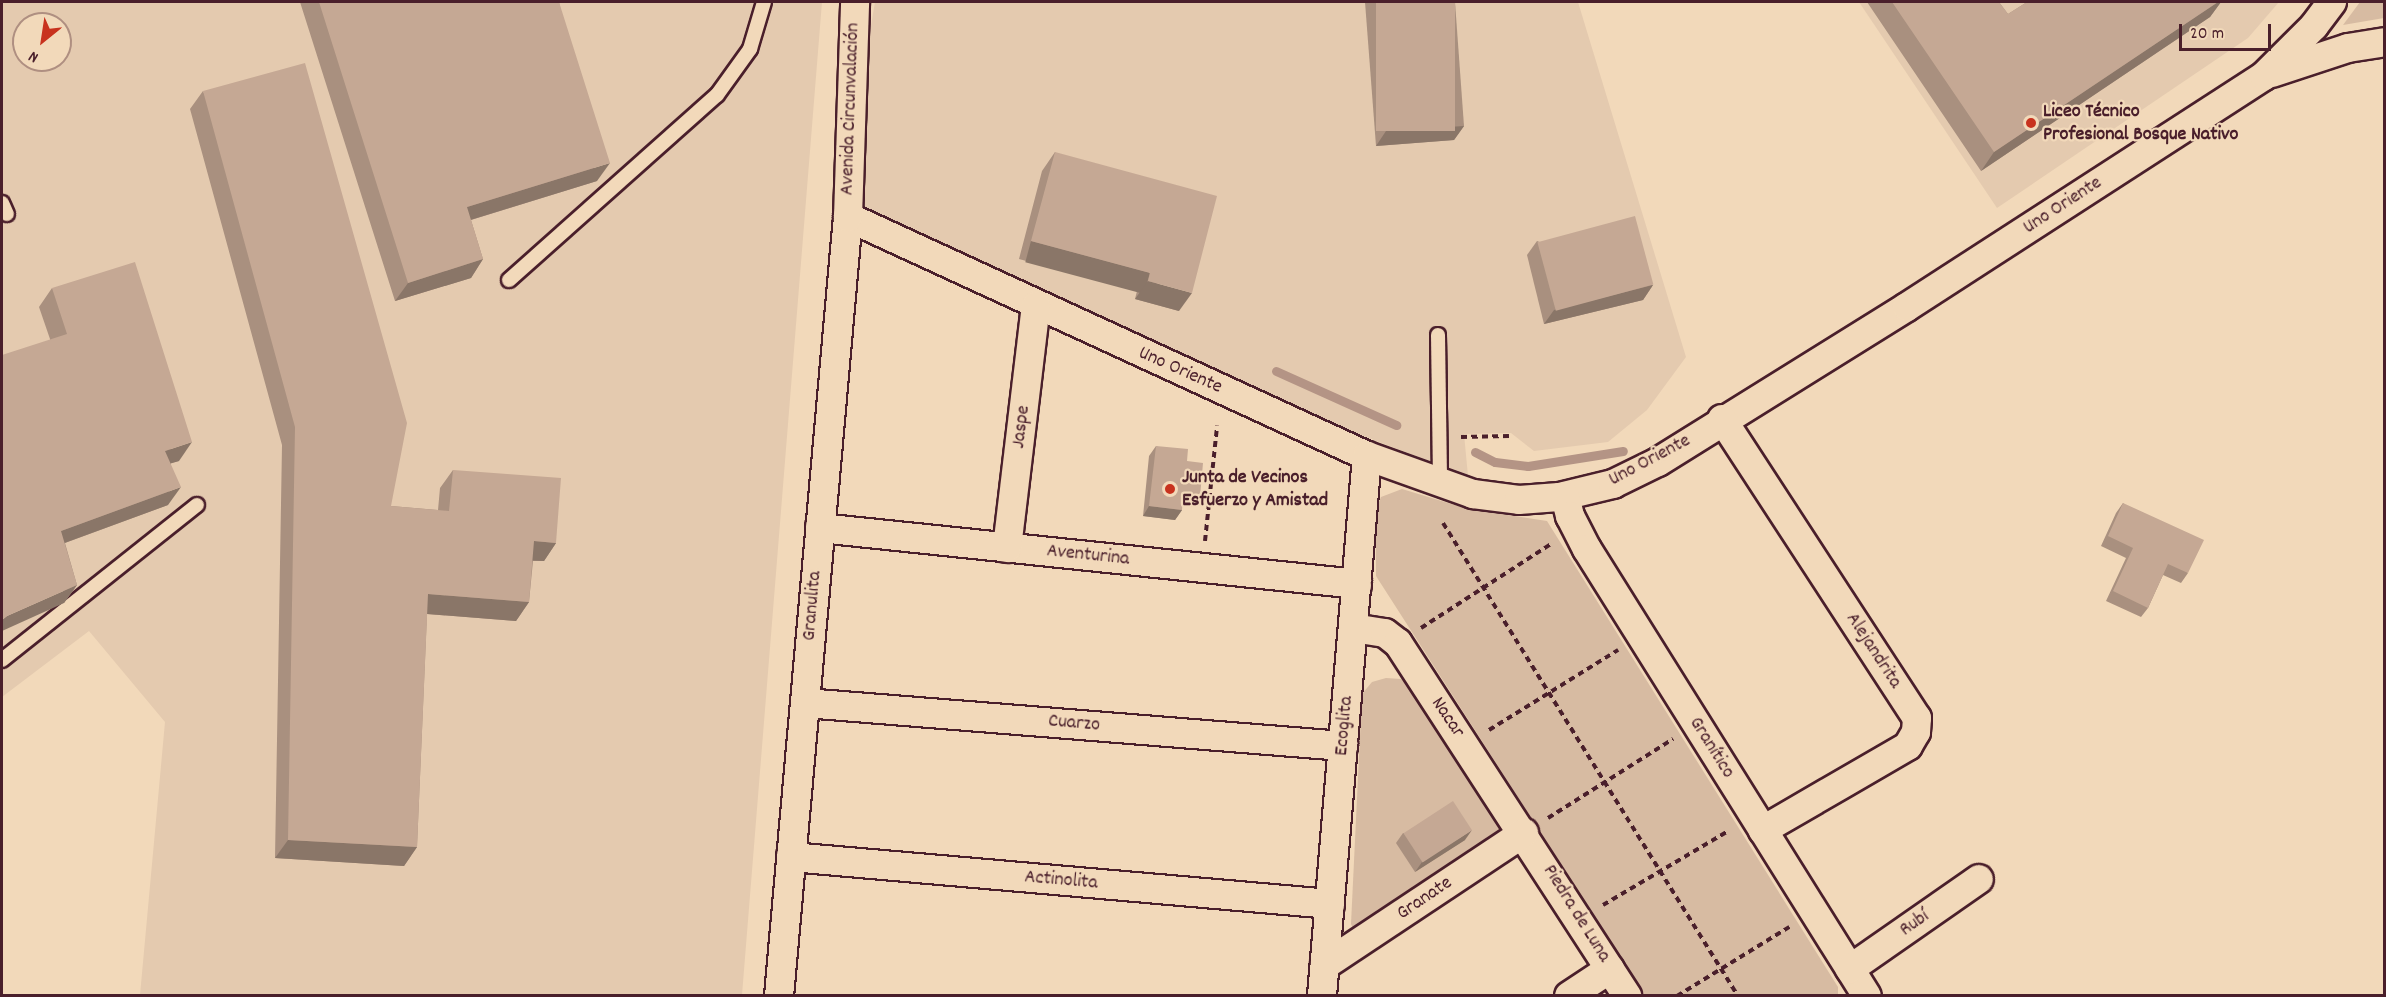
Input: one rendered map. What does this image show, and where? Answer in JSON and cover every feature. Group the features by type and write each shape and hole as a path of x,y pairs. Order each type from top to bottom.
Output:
{"street":[{"name":"Avenida Circunvalación","path":"848,218 855,2"},
{"name":"Uno Oriente","path":"848,218 1366,456 1440,485 1497,499 1565,496 1613,484 1641,471 1897,313 2264,76 2314,26 2332,2"},
{"name":"Uno Oriente","path":"2264,76 2348,48 2385,42"},
{"name":"Granulita","path":"779,996 848,218"},
{"name":"Jaspe","path":"1007,548 1036,306"},
{"name":"Alejandrita","path":"1722,419 1917,718 1916,732 1908,746 1758,823"},
{"name":"Ecoglita","path":"1322,996 1366,456"},
{"name":"Granítico","path":"1565,496 1576,530 1867,996"},
{"name":"Aventurina","path":"820,528 1357,584"},
{"path":"1353,628 1385,633 1398,643"},
{"name":"Nacar","path":"1398,643 1524,833"},
{"name":"Cuarzo","path":"805,703 1343,746"},
{"name":"Piedra de Luna","path":"1524,833 1627,996"},
{"name":"Granate","path":"1325,965 1524,833"},
{"name":"Actinolita","path":"791,857 1330,904"},
{"name":"Rubí","path":"1850,969 1979,879"},
{"path":"1569,996 1610,969"}],"lane":[{"path":"509,280 717,95 750,49 764,2"},
{"path":"1438,335 1440,485"},
{"path":"2,660 197,505"}],"path":[{"path":"1202,568 1217,426"},
{"path":"1439,438 1509,436"},
{"path":"1443,523 1738,996"},
{"path":"1398,643 1551,544 1548,534"},
{"path":"1465,744 1641,636"},
{"path":"1524,833 1697,724"},
{"path":"1579,920 1660,871 1758,823"},
{"path":"1677,996 1815,912"}],"shaded area":[{"path":"2,2 822,2 742,995 140,995 165,722 89,631 2,697"},
{"path":"875,2 1578,2 1686,357 1647,410 1608,442 1534,451 1511,433 1464,434 1468,476 1353,432 841,204"},
{"name":"Liceo Técnico Profesional Bosque Nativo","path":"1859,2 2279,2 2248,38 1997,208"},
{"path":"2360,2 2384,2 2384,18 2343,25"},
{"path":"1402,489 1468,509 1547,521 1838,987 1838,995 1645,995 1376,576 1376,509 1381,497"},
{"path":"1386,678 1401,679 1417,693 1503,830 1354,931 1351,924 1362,694 1372,682"}],"building":[{"path":"319,2 559,2 610,163 467,207 483,259 408,283"},
{"path":"1376,2 1455,2 1455,131 1376,131"},
{"path":"1892,2 1999,2 2008,14 2027,2 2218,2 1994,152"},
{"path":"305,63 407,423 391,506 449,511 453,470 561,478 556,543 534,541 529,602 428,594 417,847 288,840 295,427 203,91"},
{"path":"1055,152 1217,196 1192,293 1148,281 1150,273 1031,241"},
{"path":"1635,216 1653,285 1556,311 1537,242"},
{"path":"135,262 192,442 165,451 181,487 61,531 77,585 2,620 2,355 67,334 52,288"},
{"name":"Junta de Vecinos Esfuerzo y Amistad","path":"1156,446 1188,449 1187,461 1203,463 1200,497 1183,495 1182,510 1149,506"},
{"path":"2123,503 2204,540 2188,573 2168,564 2148,608 2113,591 2133,548 2108,536"},
{"path":"1453,801 1472,830 1423,862 1404,833"}],"waterway":[{"path":"1276,371 1396,425"},
{"path":"1475,452 1495,462 1528,466 1623,451"}],"place":[{"name":"Liceo Técnico Profesional Bosque Nativo","path":"2031,123"},
{"name":"Junta de Vecinos Esfuerzo y Amistad","path":"1170,489"}]}
